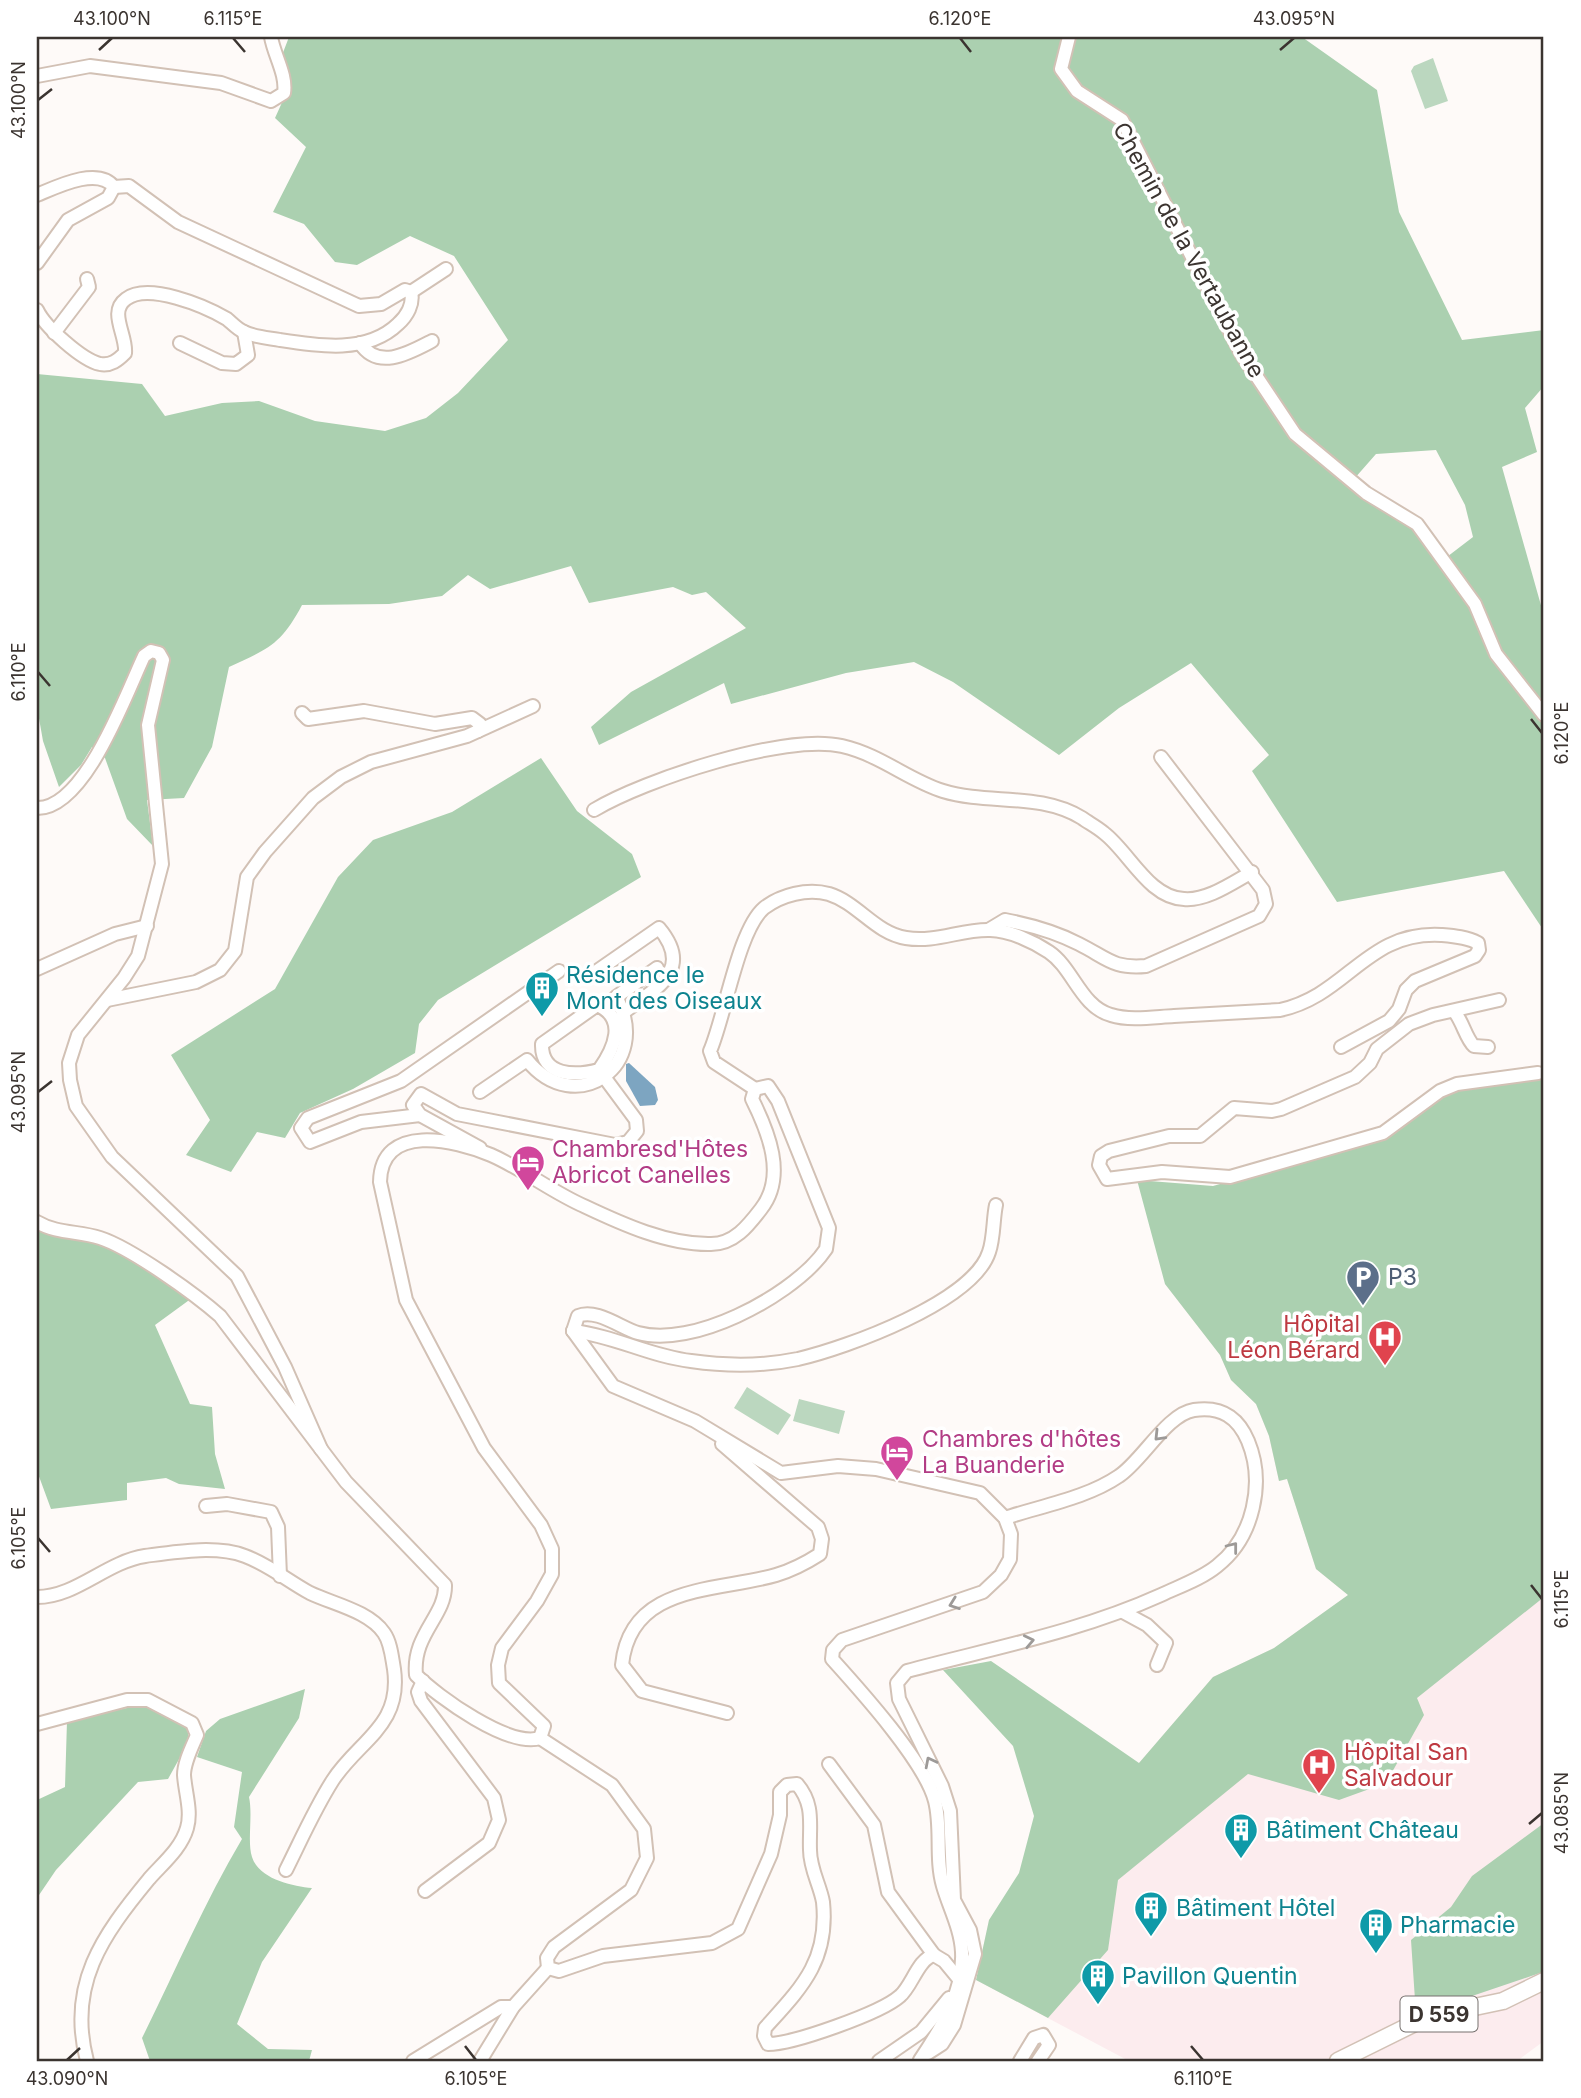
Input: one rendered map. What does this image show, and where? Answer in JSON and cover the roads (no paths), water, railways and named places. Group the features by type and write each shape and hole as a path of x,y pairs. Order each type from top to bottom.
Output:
{"main road":[{"name":"D 559","path":"1338,2061 1427,2018 1503,2001 1544,1981"}],"street":[{"path":"37,76 90,66 221,83 271,101 284,93 286,84 271,37"},
{"name":"Chemin de la Vertaubanne","path":"1069,37 1061,69 1077,91 1122,120 1241,354 1295,434 1366,493 1418,524 1475,604 1496,654 1544,715"},
{"path":"37,195 67,183 93,178 106,180 114,187 128,186 178,222 359,306 370,307 405,290 411,292"},
{"path":"37,263 68,220 108,198 114,187"},
{"path":"411,292 446,269"},
{"path":"54,333 89,287 87,279"},
{"path":"37,310 54,333 99,364 109,364 125,353 126,344 117,315 127,297 151,292 210,311 244,332 325,347 360,343 392,329 401,322 411,306 411,292"},
{"path":"180,343 222,363 236,364 248,355 244,332"},
{"path":"360,343 364,350 386,358 398,358 432,341"},
{"path":"37,808 55,804 67,796 92,764 144,656 150,651 159,653 163,660 148,725 162,864 138,956 78,1035 69,1063 76,1106 112,1157 237,1276 302,1403 321,1449"},
{"path":"107,1000 196,982 220,970 235,951 247,877 265,852 313,798 341,777 371,762 478,731 533,706"},
{"path":"302,713 308,719 364,711 435,724 472,718 480,724 478,731"},
{"path":"594,810 617,796 661,779 770,748 803,743 840,745 877,757 943,791 1032,801 1053,805 1080,817 1105,833 1156,887 1169,896 1183,900 1195,898 1223,888 1252,872"},
{"path":"573,1331 578,1316 588,1313 640,1333 660,1335 698,1330 768,1301 812,1267 826,1249 829,1228 778,1101 768,1086 755,1089 714,1062 710,1051 747,933 760,911 775,900 799,893 828,894 851,906 881,929 904,937 932,940 990,929 1005,920 1039,927 1079,944 1113,965 1146,966 1259,916 1266,904 1263,890 1252,872 1200,812 1161,757"},
{"path":"37,969 115,934 147,926"},
{"path":"597,971 659,928 671,942 674,957 667,981 624,1012"},
{"path":"990,929 1018,937 1050,953 1097,1009 1110,1015 1135,1018 1280,1010 1321,995 1384,945 1400,939 1424,934 1454,936 1478,943 1479,950 1468,961 1430,972 1415,981 1406,990 1399,1009 1389,1021 1341,1047"},
{"path":"480,1092 527,1060 542,1076 568,1087 602,1073 618,1062 626,1046 624,1012 616,997 657,968"},
{"path":"559,971 401,1081 308,1118 301,1128 310,1142 361,1122 419,1115 454,1131 489,1154 583,1206 659,1237 712,1244 731,1239 745,1229 767,1202 774,1168 771,1136 752,1099 755,1089"},
{"path":"1499,1000 1409,1024 1377,1049 1370,1063 1356,1077 1281,1109 1272,1111 1234,1108 1200,1136 1169,1136 1109,1151 1101,1156 1099,1165 1107,1179 1181,1172 1230,1177 1383,1133 1440,1091 1457,1084 1538,1073"},
{"path":"597,1005 606,1009 616,1027 612,1053 602,1073 561,1073 541,1055 542,1044 597,1005"},
{"path":"1454,1010 1464,1024 1469,1042 1474,1046 1488,1047"},
{"path":"1371,1033 1377,1049"},
{"path":"419,1115 413,1105 421,1094 457,1114 615,1145 628,1142 637,1131 636,1120 602,1073"},
{"path":"489,1154 424,1138 410,1139 392,1150 383,1164 380,1182 406,1300 484,1448 541,1525 552,1549 552,1574 537,1601 502,1648 498,1665 499,1683 544,1726 540,1738"},
{"path":"573,1331 603,1335 655,1356 695,1362 751,1364 797,1359 878,1334 922,1313 956,1290 989,1253 996,1205"},
{"path":"37,1222 71,1234 99,1237 198,1296 220,1316 346,1482 445,1585 446,1595 418,1644 416,1675 457,1707 513,1737 529,1741 540,1738 612,1785 644,1829 646,1858 631,1890 554,1947 547,1958 548,1968 513,2007 480,2061"},
{"path":"573,1331 613,1386 695,1421 781,1473 838,1466 876,1469 980,1493 1005,1518 1011,1534 1010,1559 1001,1575 983,1592 842,1640 833,1650 832,1659 877,1710 934,1796 940,1824 942,1884 970,1930 975,1954 947,2019 918,2060"},
{"path":"960,1992 958,1978 962,1954 952,1901 950,1811 942,1786 899,1699 897,1683 907,1671 1059,1634 1123,1612 1199,1577 1219,1564 1239,1539 1256,1505 1253,1452 1242,1426 1231,1415 1214,1409 1191,1410 1173,1421 1121,1475 1100,1487 1005,1518"},
{"path":"695,1421 818,1527 822,1539 820,1554 802,1566 774,1576 700,1588 658,1606 638,1621 624,1645 622,1665 642,1691 727,1713"},
{"path":"206,1506 227,1504 271,1512 278,1527 280,1576"},
{"path":"37,1597 66,1591 114,1565 143,1556 219,1550 243,1555 369,1619 385,1634 396,1682 393,1704 385,1722 334,1779 286,1870"},
{"path":"1123,1612 1147,1625 1166,1643 1157,1665"},
{"path":"423,1681 418,1692 421,1701 494,1798 499,1820 489,1843 425,1891"},
{"path":"37,1724 127,1700 148,1700 192,1723 197,1735 184,1772 187,1828 174,1851 98,1950 84,1983 80,2026 87,2061"},
{"path":"829,1764 874,1825 888,1892 933,1955 944,1961 958,1978"},
{"path":"548,1968 559,1971 603,1956 712,1943 738,1929 771,1854 780,1815 780,1792 787,1785 797,1784 811,1810 810,1852 822,1900 823,1930 818,1957 804,1985 765,2028 768,2043 802,2038 878,2009 900,1997 925,1960 933,1955"},
{"path":"879,2061 921,2032 960,1992"},
{"path":"412,2061 501,2007 513,2007"},
{"path":"1020,2061 1034,2038 1043,2035 1049,2045 1038,2061"}],"water":[{"path":"629,1063 655,1087 658,1100 655,1105 640,1106 626,1081 626,1064"}],"place":[{"name":"Résidence le Mont des Oiseaux","path":"542,1018"},
{"name":"Chambresd'Hôtes Abricot Canelles","path":"528,1192"},
{"name":"P3","path":"1363,1307"},
{"name":"Hôpital Léon Bérard","path":"1385,1367"},
{"name":"Chambres d'hôtes La Buanderie","path":"897,1482"},
{"name":"Hôpital San Salvadour","path":"1319,1795"},
{"name":"Bâtiment Château","path":"1241,1860"},
{"name":"Bâtiment Hôtel","path":"1151,1938"},
{"name":"Pharmacie","path":"1376,1955"},
{"name":"Pavillon Quentin","path":"1098,2006"}]}
